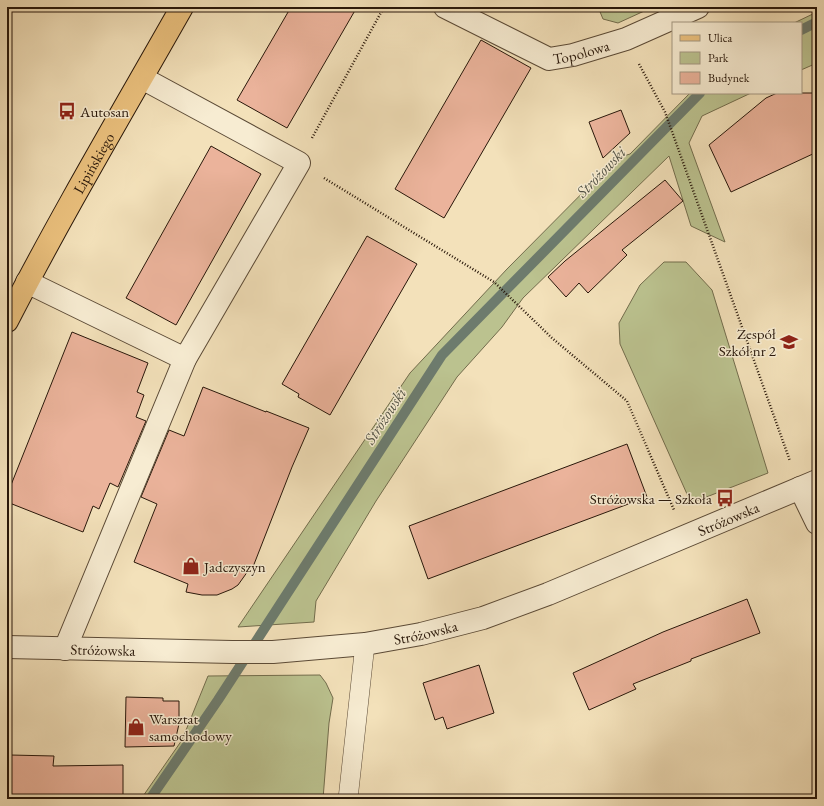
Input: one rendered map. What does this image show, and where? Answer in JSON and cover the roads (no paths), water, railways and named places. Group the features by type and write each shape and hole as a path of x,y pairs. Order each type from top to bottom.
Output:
{"main road":[{"name":"Lipińskiego","path":"7,321 114,125 182,7"}],"street":[{"name":"Topolowa","path":"445,7 549,59 573,55 626,39 698,7"},
{"path":"65,649 186,359 299,162 142,78"},
{"path":"27,282 186,359"},
{"path":"809,484 817,523"},
{"name":"Stróżowska","path":"7,647 273,652 365,644 421,634 483,618 548,594 809,484"}],"lane":[{"path":"348,799 365,644"}],"waterway":[{"name":"Stróżowski","path":"802,30 817,22"},
{"name":"Stróżowski","path":"150,799 218,700 442,355 699,94"}],"place":[{"name":"Autosan","path":"67,111"},
{"name":"Zespół Szkół nr 2","path":"789,342"},
{"name":"Stróżowska — Szkoła","path":"725,498"},
{"name":"Jadczyszyn","path":"191,566"},
{"name":"Warsztat samochodowy","path":"136,727"}]}
